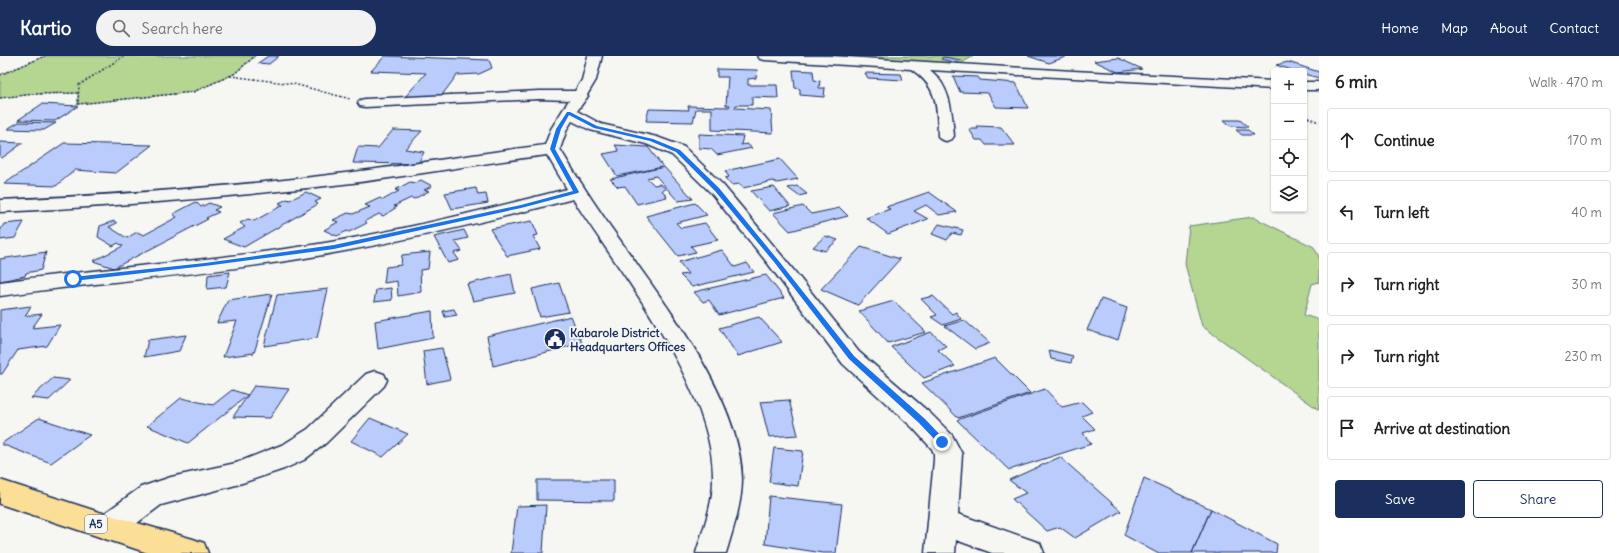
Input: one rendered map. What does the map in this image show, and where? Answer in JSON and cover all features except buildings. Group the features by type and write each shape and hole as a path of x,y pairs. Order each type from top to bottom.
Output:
{"highway":[{"name":"A5","path":"0,492 193,553"}],"street":[{"path":"595,56 589,80 559,129 552,149 577,192 659,312 705,388 722,440 728,472 724,503 711,553"},
{"path":"765,56 1271,85"},
{"path":"912,64 930,77 938,88 944,106 946,136"},
{"path":"1307,86 1319,86"},
{"path":"365,103 539,95 575,104 596,127 651,140 678,151 717,189 776,261 851,358 922,421 942,442 948,454 948,460 940,553"},
{"path":"0,206 113,200 281,185 403,171 552,149"},
{"path":"0,289 80,278 205,265 334,247 521,207 577,192"},
{"path":"109,527 151,496 171,489 243,472 294,452 326,428 375,380"},
{"path":"942,521 1029,553"}],"path":[{"path":"0,74 46,56"},
{"path":"124,56 79,85 78,104 194,92 234,74 255,56"},
{"path":"229,76 294,84 365,103"},
{"path":"0,98 34,94 78,93"},
{"path":"1307,117 1319,122"}],"green space":[{"path":"45,56 255,56 234,74 193,92 78,104 78,93 34,94 0,98 0,75"},
{"path":"802,56 974,56 958,65"},
{"path":"1253,217 1314,247 1319,257 1319,282 1312,284 1304,315 1319,320 1319,410 1202,326 1185,264 1189,226"}],"place":[{"name":"Kabarole District Headquarters Offices","path":"555,339"}],"route":[{"path":"73,279 205,265 334,247 396,235 521,207 577,192 552,149 559,129 569,113 596,127 651,140 667,145 678,151 717,189 776,261 851,358 922,421 942,442"}]}
